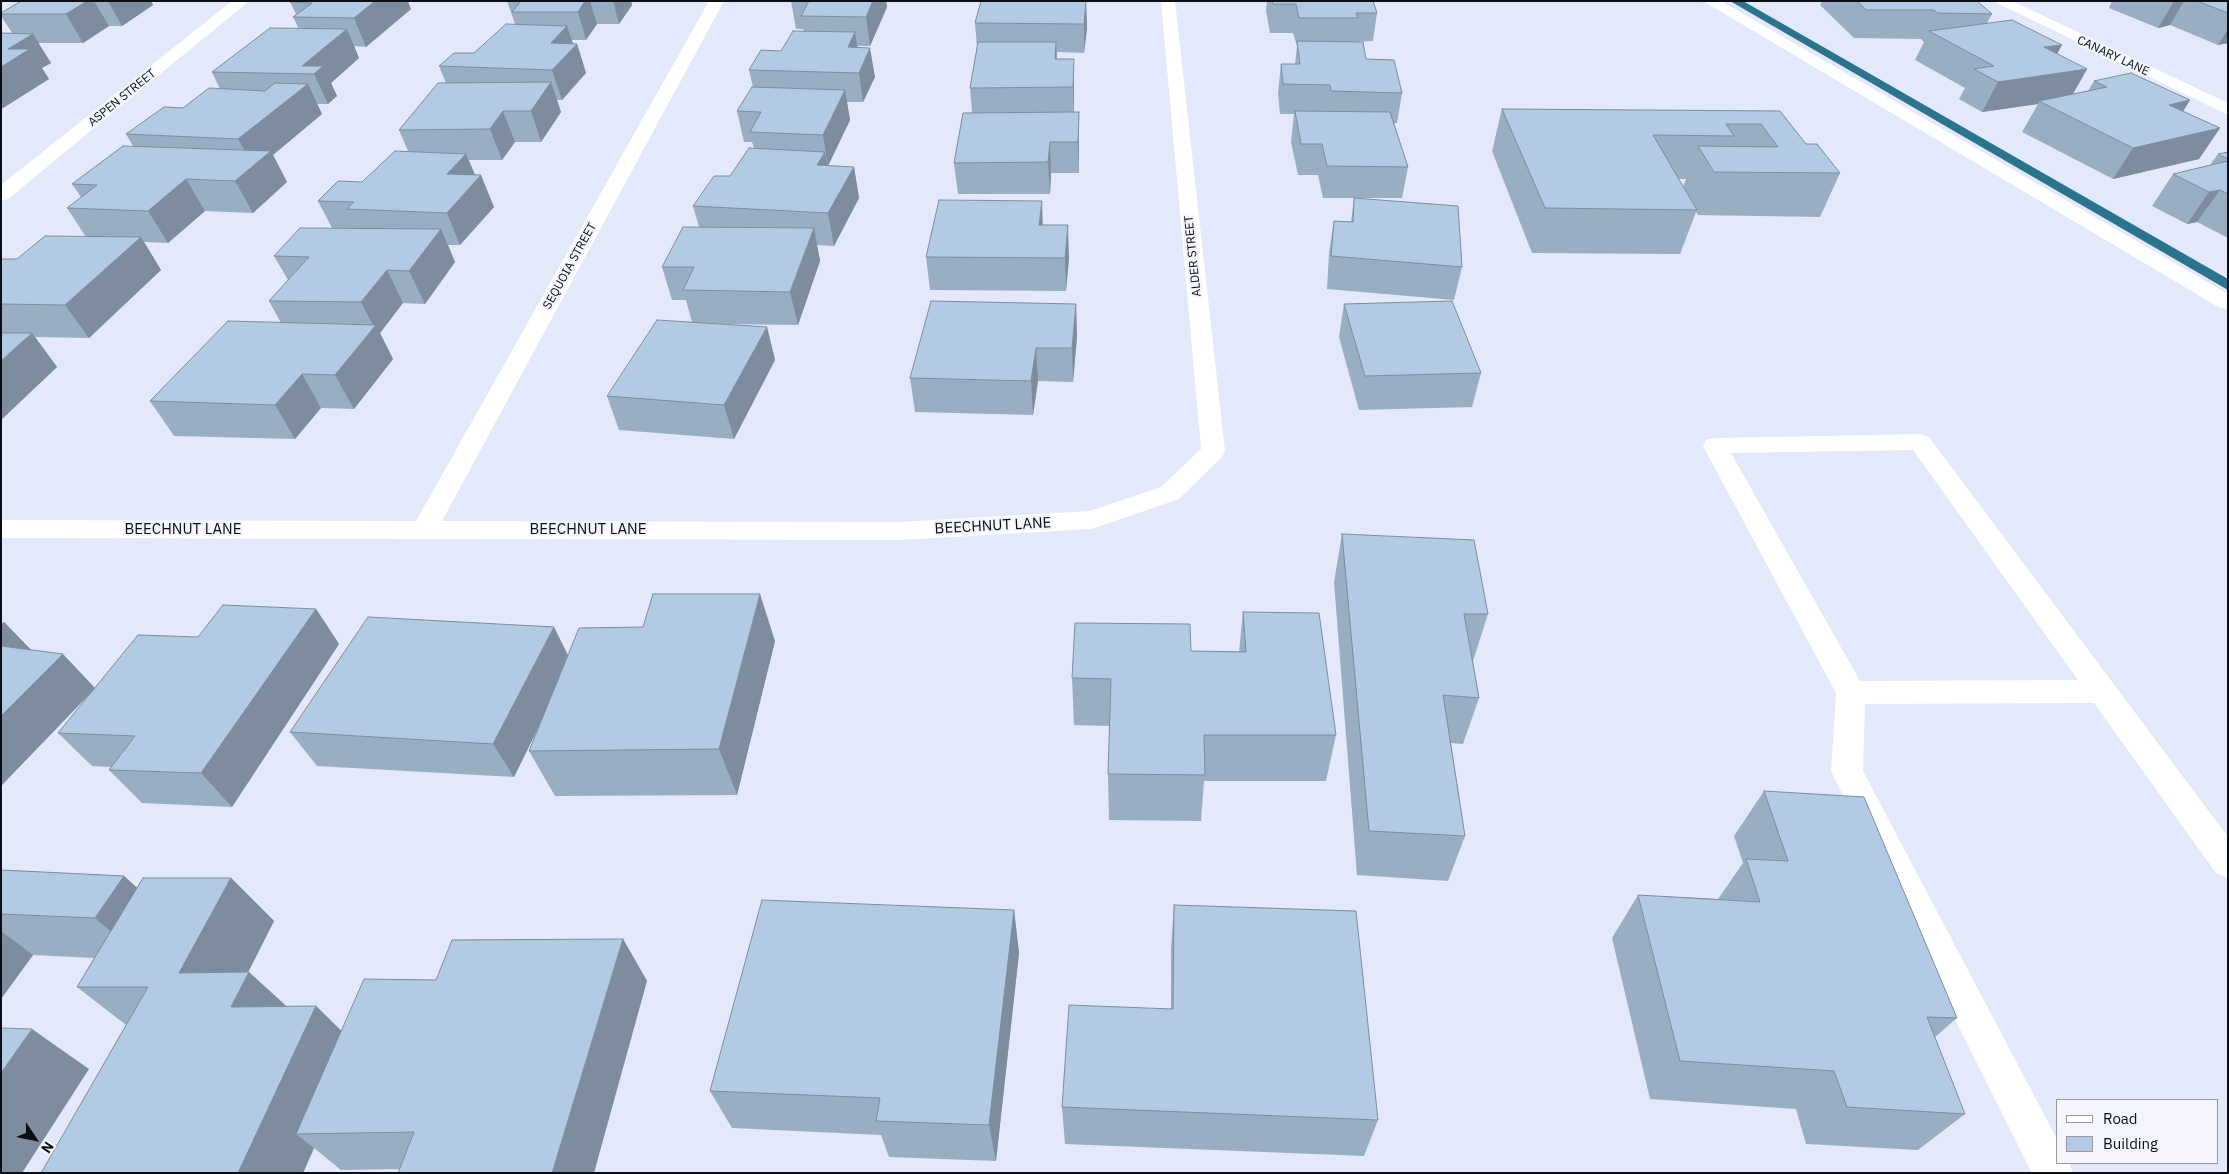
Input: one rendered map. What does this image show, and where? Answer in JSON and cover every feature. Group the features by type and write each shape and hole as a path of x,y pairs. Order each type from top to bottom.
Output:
{"street":[{"name":"ASPEN STREET","path":"1,195 242,1"},
{"name":"SEQUOIA STREET","path":"424,530 717,1"},
{"name":"ALDER STREET","path":"1168,1 1212,451 1170,493"},
{"path":"1710,1 2228,302"},
{"name":"CANARY LANE","path":"2000,1 2228,110"},
{"path":"2053,1173 1847,771 1851,693 1715,446 1920,442 2228,863"},
{"name":"BEECHNUT LANE","path":"1,530 900,531 1092,520 1170,493"},
{"path":"1851,693 2102,691"}],"building":[{"path":"21,1 87,1 66,14 1,14"},
{"path":"291,1 375,1 354,18 293,17 312,3"},
{"path":"521,1 585,1 578,12 512,12"},
{"path":"809,1 873,1 866,17 801,16"},
{"path":"981,1 1086,1 1084,24 975,23"},
{"path":"1272,1 1373,1 1377,13 1356,13 1358,18 1299,18 1296,4 1273,4"},
{"path":"1857,1 1977,1 1992,14 1937,13 1934,10 1866,10"},
{"path":"2197,1 2228,1 2228,13"},
{"path":"2012,20 2062,45 2044,47 2087,69 1998,82 1974,69 1994,66 1929,31"},
{"path":"506,24 567,26 551,43 577,44 552,70 439,66 454,53 474,53"},
{"path":"270,28 347,29 302,66 323,66 314,74 212,72"},
{"path":"793,31 855,32 848,47 870,48 859,73 749,70 761,50 781,51"},
{"path":"1,33 33,34 8,49 30,49 1,67"},
{"path":"1297,41 1363,42 1366,59 1394,60 1402,93 1331,91 1330,85 1283,84 1281,64 1300,64"},
{"path":"978,42 1056,42 1055,59 1074,59 1073,87 970,88"},
{"path":"2131,73 2190,100 2169,105 2220,128 2133,148 2039,101 2107,87 2094,81"},
{"path":"551,82 531,111 503,111 490,129 399,130 438,83"},
{"path":"275,83 308,84 238,139 126,134 164,107 183,108 209,88 265,91"},
{"path":"752,87 845,90 823,135 750,132 761,112 737,111"},
{"path":"1502,109 1780,111 1806,144 1817,144 1840,173 1714,172 1698,146 1778,147 1761,124 1726,124 1734,136 1653,135 1697,210 1545,208"},
{"path":"1295,111 1390,112 1408,167 1327,166 1322,144 1301,144"},
{"path":"1079,112 1078,142 1050,142 1048,162 954,163 963,113"},
{"path":"123,146 271,151 235,181 186,179 148,211 67,208 97,185 72,184"},
{"path":"749,148 825,152 817,165 854,167 828,213 693,206 714,176 730,176"},
{"path":"395,151 466,154 447,174 481,175 447,213 347,209 354,202 318,201 338,181 362,182"},
{"path":"2228,152 2228,159 2218,154"},
{"path":"2228,161 2228,194 2220,190 2209,192 2173,174"},
{"path":"1354,198 1458,206 1462,267 1331,256 1334,221 1353,222"},
{"path":"939,200 1042,201 1039,225 1068,225 1065,258 926,257"},
{"path":"683,227 814,228 790,292 683,290 694,267 662,267"},
{"path":"300,228 441,229 409,271 387,270 361,302 269,301 309,257 274,256"},
{"path":"45,236 141,237 65,305 1,304 1,259 17,259"},
{"path":"931,301 1076,304 1072,348 1036,348 1031,381 910,378"},
{"path":"1452,301 1481,373 1365,376 1344,304"},
{"path":"657,320 767,327 724,405 607,396"},
{"path":"228,321 376,325 335,375 302,374 275,405 150,401"},
{"path":"1,333 32,333 1,361"},
{"path":"1342,534 1474,540 1488,614 1464,614 1479,698 1443,695 1465,836 1369,831"},
{"path":"653,594 760,594 719,749 529,751 579,628 643,627"},
{"path":"223,605 316,609 201,773 109,770 135,736 58,733 138,635 198,637"},
{"path":"1243,612 1319,613 1336,735 1204,735 1205,775 1108,774 1111,679 1072,678 1075,623 1190,624 1191,651 1246,652"},
{"path":"368,617 554,627 493,744 290,732"},
{"path":"1,646 63,654 1,716"},
{"path":"1764,791 1864,797 1957,1018 1927,1017 1965,1114 1847,1107 1834,1071 1680,1061 1638,895 1760,902 1746,859 1788,861"},
{"path":"1,870 124,876 95,918 1,914"},
{"path":"143,878 231,878 179,973 249,972 231,1007 316,1006 238,1173 41,1173 148,987 77,987"},
{"path":"762,900 1014,910 989,1125 876,1121 880,1098 710,1091"},
{"path":"1174,905 1356,911 1378,1120 1062,1107 1069,1005 1173,1009"},
{"path":"623,939 552,1173 398,1173 414,1132 296,1134 364,979 436,980 452,940"},
{"path":"1,1028 32,1029 1,1073"}],"waterway":[{"path":"1735,1 2228,285"}]}
